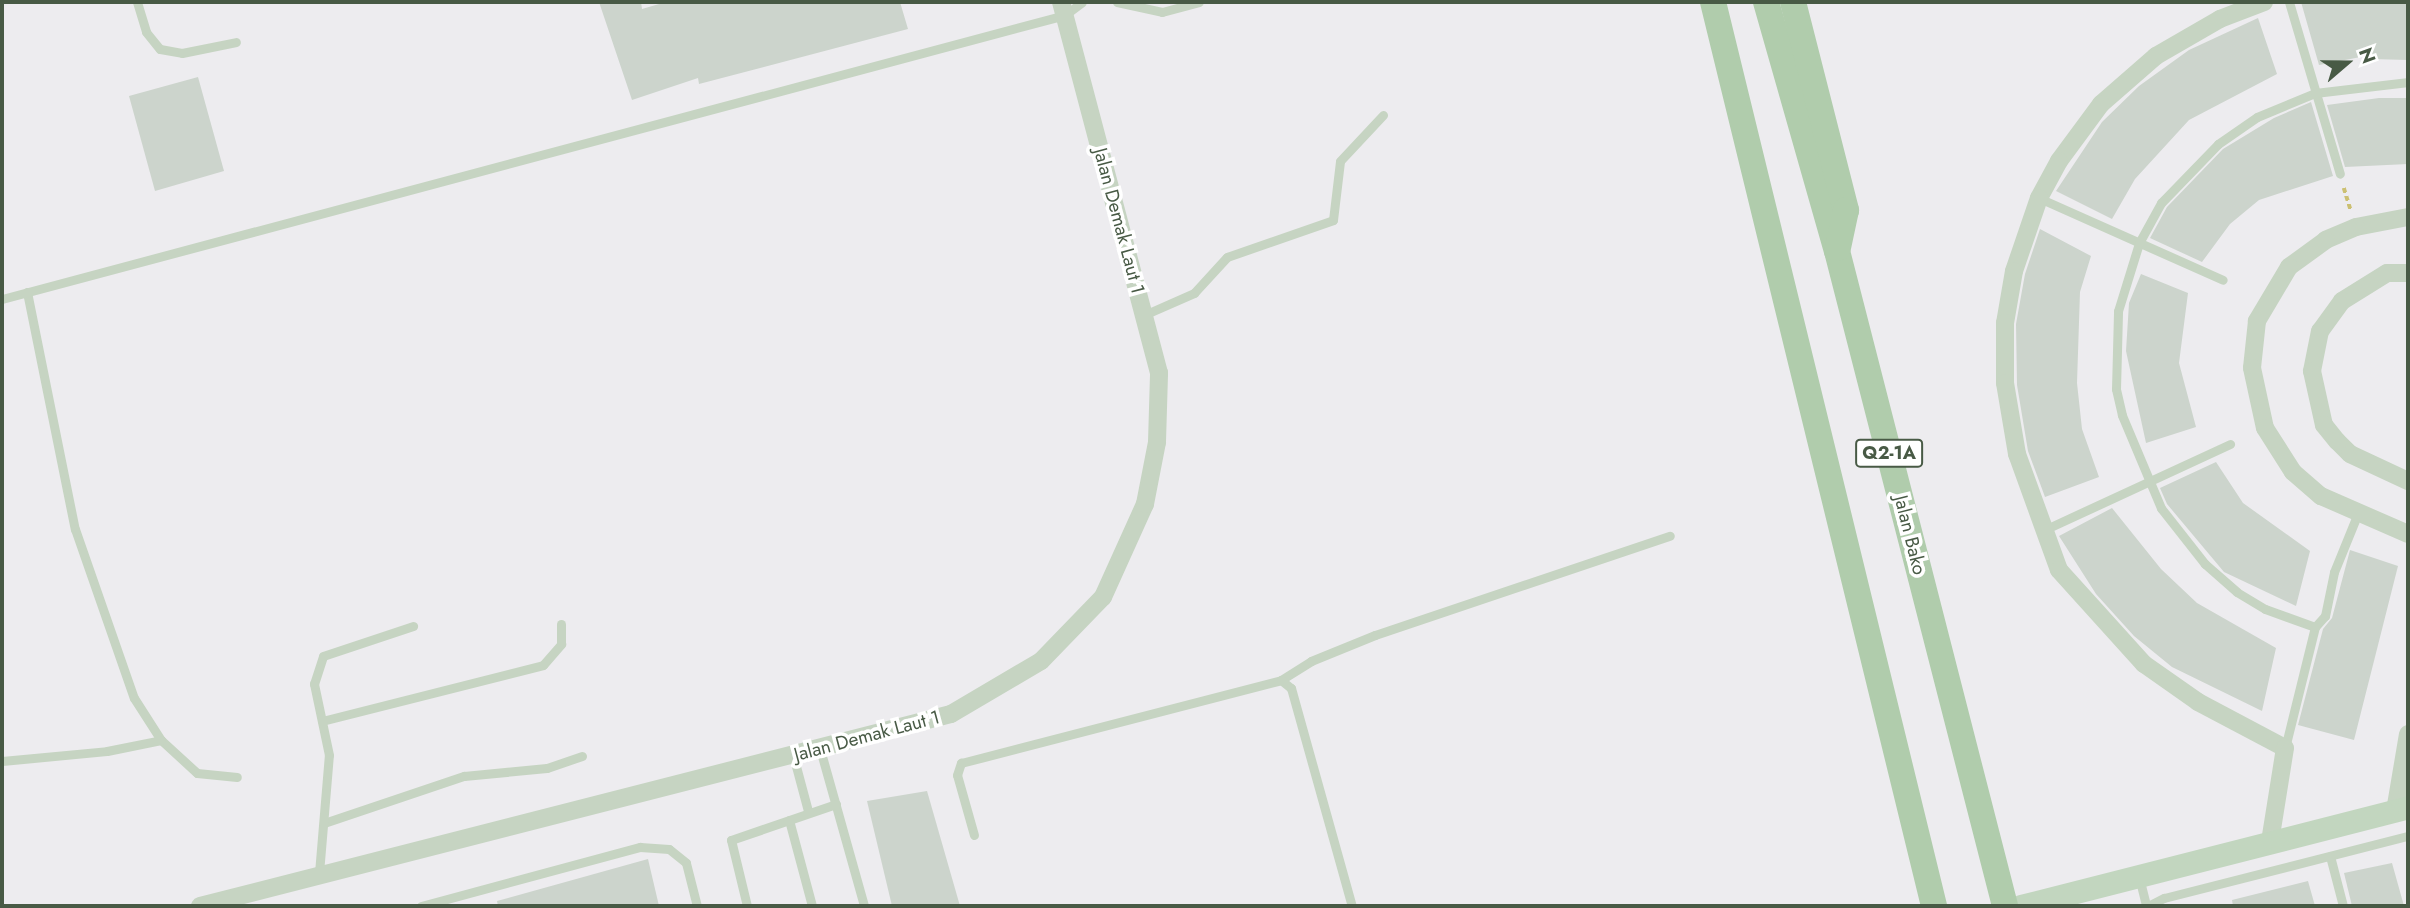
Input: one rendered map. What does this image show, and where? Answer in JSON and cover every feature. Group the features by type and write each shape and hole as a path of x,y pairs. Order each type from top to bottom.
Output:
{"main road":[{"path":"1696,2 1757,235 1781,270"},
{"path":"1713,2 1781,270 1934,906"},
{"name":"Jalan Bako","path":"1766,2 1837,251 2005,906"},
{"path":"1793,2 1846,210 1837,251"}],"street":[{"path":"2264,2 2220,19 2140,69 2101,104 2039,198 2009,298 2005,383 2017,454 2042,530 2059,570 2144,664 2198,702 2285,748 2270,842"},
{"name":"Jalan Demak Laut 1","path":"200,906 319,873 951,714 1041,661 1103,597 1145,504 1157,442 1159,373 1063,8"},
{"path":"2408,217 2356,226 2305,253 2275,284 2257,321 2252,368 2265,428 2285,462 2321,496 2408,534"},
{"path":"2408,273 2387,273 2342,301 2320,331 2312,371 2315,399 2337,441 2350,454 2408,481"},
{"path":"2021,906 2401,809 2408,734"}],"lane":[{"path":"137,2 146,32 160,48 182,53 236,41"},
{"path":"2,299 1082,2"},
{"path":"1117,2 1162,12 1199,2"},
{"path":"2289,2 2340,174"},
{"path":"2315,626 2265,609 2224,582 2187,544 2147,482 2122,415 2115,369 2118,311 2139,243 2161,203 2218,144 2257,117 2315,93 2408,82"},
{"path":"1144,315 1194,293 1227,257 1333,220 1340,161 1383,115"},
{"path":"2039,198 2223,280"},
{"path":"27,292 75,529 134,698 161,740 197,773 237,777"},
{"path":"2042,530 2230,444"},
{"path":"2285,748 2315,626 2325,616 2334,572 2358,513"},
{"path":"974,835 957,775 961,763 1281,680 1311,661 1375,635 1670,536"},
{"path":"322,721 543,664 561,644 561,624"},
{"path":"319,873 329,755 314,684 323,656 413,626"},
{"path":"1281,680 1290,688 1352,906"},
{"path":"2,761 107,751 161,740"},
{"path":"820,748 864,906"},
{"path":"793,755 808,811"},
{"path":"324,823 464,776 547,768 582,756"},
{"path":"747,906 732,840 808,811 836,804"},
{"path":"789,820 812,906"},
{"path":"2139,876 2147,906 2164,898 2408,836"},
{"path":"421,906 640,848 669,849 685,863 697,906"},
{"path":"2330,856 2343,906"}],"path":[{"path":"2340,174 2356,226"}],"building":[{"path":"599,2 641,2 642,9 666,2 900,2 908,29 699,84 698,78 632,100"},
{"path":"2301,2 2408,2 2408,60 2371,59 2371,55 2319,65"},
{"path":"2258,18 2277,74 2189,120 2135,179 2112,219 2056,191 2102,122 2139,86 2189,50"},
{"path":"198,77 224,171 155,191 129,96"},
{"path":"2379,98 2408,98 2408,164 2345,167 2327,105"},
{"path":"2311,102 2333,176 2259,200 2230,224 2202,262 2150,238 2167,207 2223,149 2274,118"},
{"path":"2040,229 2091,256 2080,292 2077,383 2082,429 2099,477 2045,497 2028,451 2017,385 2016,324 2025,274"},
{"path":"2141,274 2188,293 2179,363 2196,427 2146,443 2126,351 2129,303"},
{"path":"2216,462 2243,503 2310,551 2296,606 2224,572 2167,504 2160,488"},
{"path":"2112,508 2161,569 2197,603 2276,648 2262,711 2172,667 2134,636 2096,594 2059,536"},
{"path":"2350,550 2398,566 2354,740 2298,725 2323,629 2332,618"},
{"path":"927,791 960,906 892,906 867,801"},
{"path":"648,859 659,906 498,906 497,901"},
{"path":"2392,863 2404,906 2352,906 2344,873"},
{"path":"2308,881 2315,906 2233,906 2232,900"}]}
